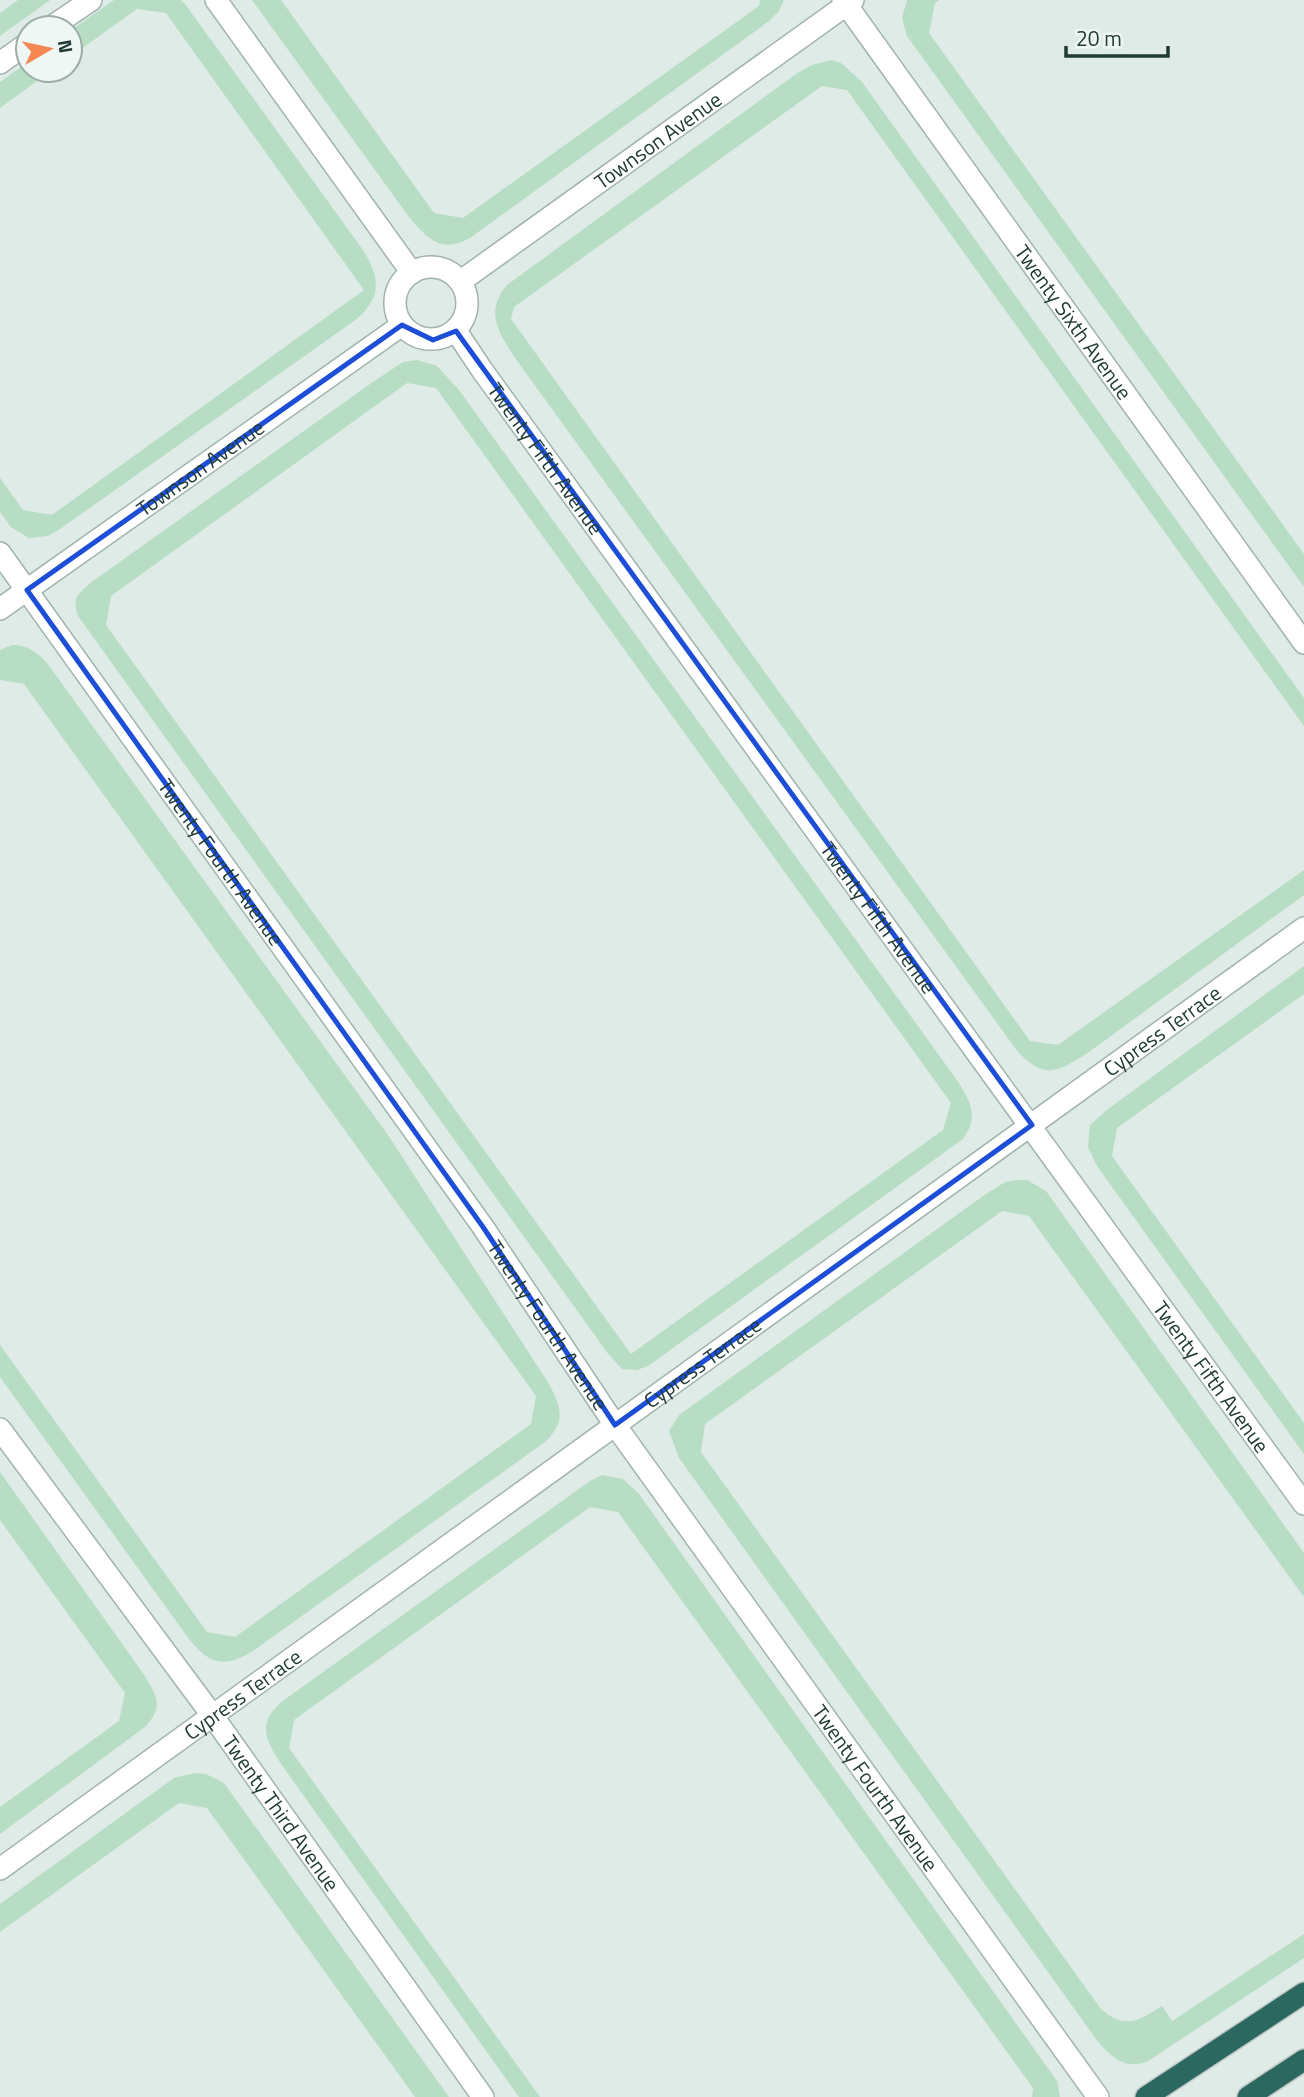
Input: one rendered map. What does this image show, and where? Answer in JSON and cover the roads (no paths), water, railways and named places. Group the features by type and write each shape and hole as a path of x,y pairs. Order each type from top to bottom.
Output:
{"highway":[{"path":"1146,2097 1304,1993"},
{"path":"1248,2097 1304,2060"}],"street":[{"path":"70,14 91,0"},
{"path":"216,0 412,272"},
{"name":"Townson Avenue","path":"461,281 847,2"},
{"name":"Twenty Sixth Avenue","path":"847,2 1304,643"},
{"path":"433,267 453,274 461,281 468,302 463,323 456,331 433,340 421,339 402,325 395,302 397,291 403,280 412,272 433,267"},
{"name":"Townson Avenue","path":"0,609 402,325"},
{"name":"Twenty Fifth Avenue","path":"456,331 1304,1504"},
{"name":"Twenty Fourth Avenue","path":"0,553 483,1227 615,1424 1098,2097"},
{"name":"Cypress Terrace","path":"0,1869 1304,928"},
{"name":"Twenty Third Avenue","path":"0,1429 212,1715 483,2097"}]}
